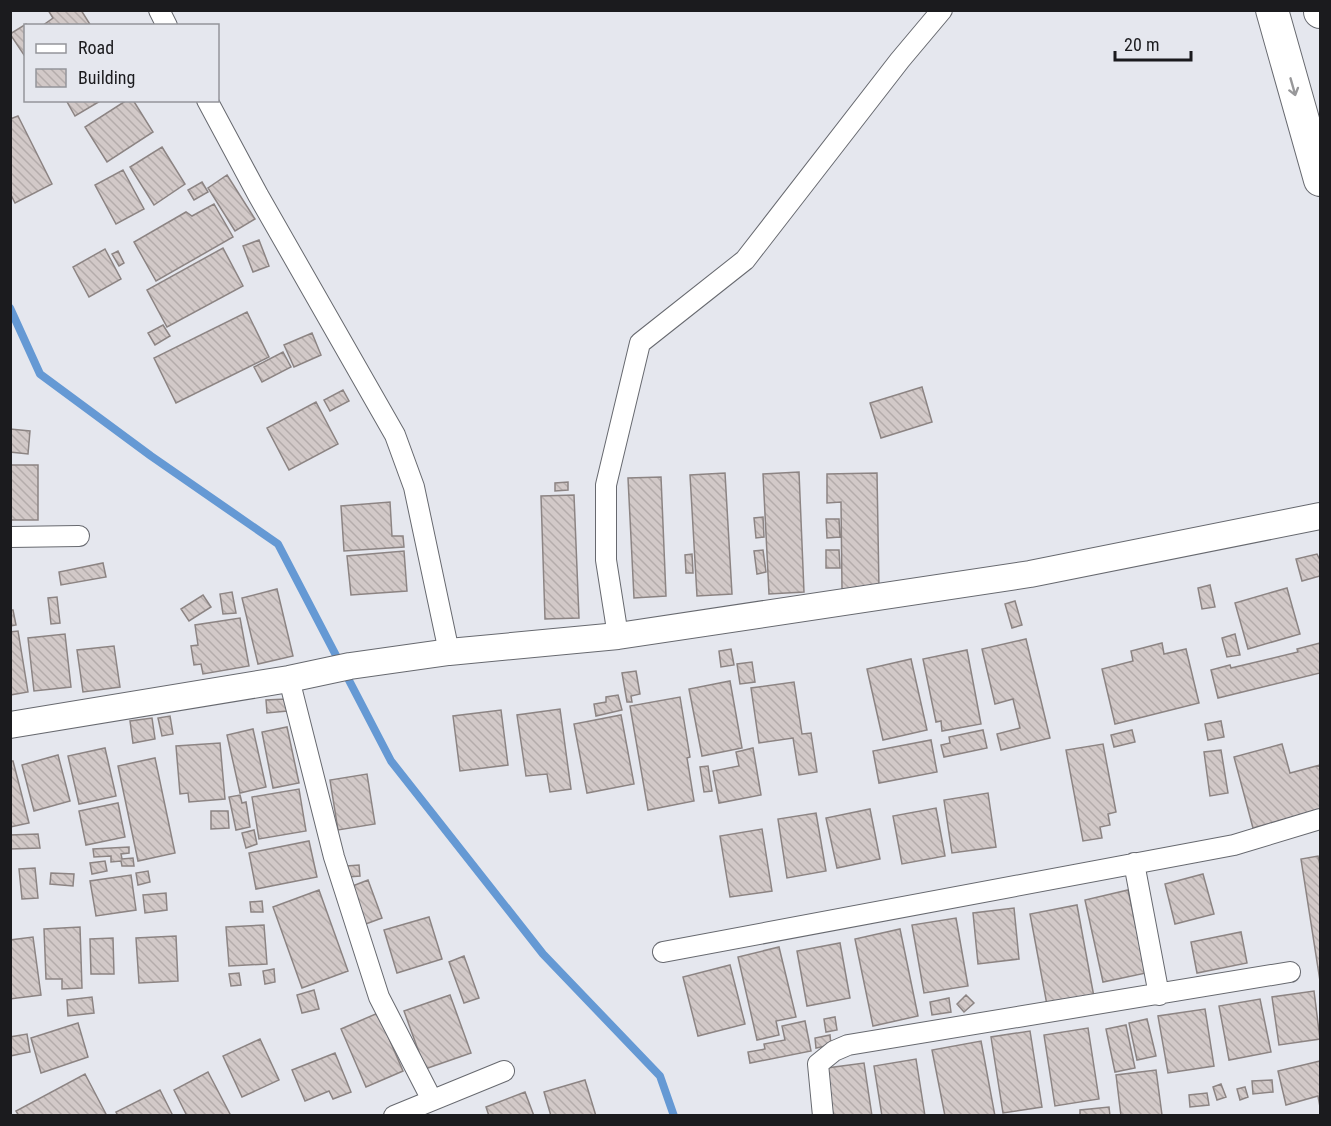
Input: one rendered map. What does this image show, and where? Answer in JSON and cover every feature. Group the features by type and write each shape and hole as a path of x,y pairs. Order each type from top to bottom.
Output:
{"main road":[{"path":"1272,10 1320,180"}],"street":[{"path":"159,10 166,24"},
{"path":"618,636 606,560 606,485 640,343 745,260 900,60 942,10"},
{"path":"208,102 258,195 395,435 414,487 449,652"},
{"path":"10,725 301,677 350,666 449,652 618,636 1030,574 1320,516"},
{"path":"10,537 79,536"},
{"path":"301,677 334,857 379,997 432,1100"},
{"path":"663,952 1234,845 1320,819"},
{"path":"1134,863 1159,995"},
{"path":"823,1116 818,1064 834,1051 848,1045 1290,972"},
{"path":"394,1116 504,1071"}],"building":[{"path":"48,10 81,10 90,24 45,24 53,18"},
{"path":"24,25 24,55 10,34"},
{"path":"67,102 99,102 75,116"},
{"path":"124,102 134,102 153,132 107,162 85,127"},
{"path":"18,116 52,184 15,203 10,193 10,119"},
{"path":"162,147 185,184 154,205 130,167"},
{"path":"123,170 144,209 116,224 95,185"},
{"path":"227,175 255,219 235,231 208,188"},
{"path":"202,182 208,192 194,200 188,190"},
{"path":"214,204 233,237 156,281 134,242 186,212 192,216"},
{"path":"259,240 269,266 253,272 243,246"},
{"path":"223,248 243,286 167,327 147,290"},
{"path":"105,249 121,279 89,297 73,267"},
{"path":"118,251 124,263 119,266 112,254"},
{"path":"247,312 269,357 176,403 154,358"},
{"path":"163,325 170,336 155,345 148,333"},
{"path":"312,333 321,355 294,367 284,345"},
{"path":"283,352 291,367 262,382 254,367"},
{"path":"922,387 932,422 881,438 870,403"},
{"path":"343,390 349,401 330,411 324,400"},
{"path":"316,402 338,444 289,470 267,428"},
{"path":"10,429 30,431 28,454 10,452"},
{"path":"10,465 38,465 38,520 10,520"},
{"path":"799,472 804,592 769,594 763,474"},
{"path":"725,473 732,594 697,596 690,475"},
{"path":"877,473 879,589 842,589 841,502 827,503 827,474"},
{"path":"661,477 666,596 634,598 628,478"},
{"path":"568,482 568,490 555,491 555,483"},
{"path":"574,495 579,618 545,619 541,496"},
{"path":"390,502 392,536 403,536 404,547 344,551 341,506"},
{"path":"763,517 764,537 756,538 754,518"},
{"path":"826,519 839,519 840,537 827,538"},
{"path":"763,550 766,572 757,574 754,551"},
{"path":"826,550 839,550 840,568 826,568"},
{"path":"404,551 407,591 351,595 347,556"},
{"path":"692,554 693,573 686,573 685,555"},
{"path":"1317,554 1320,557 1320,576 1302,581 1296,559"},
{"path":"103,563 106,577 61,585 59,572"},
{"path":"1210,585 1215,607 1202,609 1198,588"},
{"path":"1287,588 1300,634 1248,649 1235,603"},
{"path":"277,589 293,656 258,664 242,598"},
{"path":"232,592 236,613 223,614 220,594"},
{"path":"203,595 211,607 189,621 181,609"},
{"path":"57,597 60,623 51,624 48,598"},
{"path":"1015,601 1022,625 1012,628 1005,604"},
{"path":"10,610 13,610 16,625 10,626"},
{"path":"240,618 249,666 203,674 201,664 194,665 191,646 198,645 195,625"},
{"path":"18,631 28,692 10,695 10,632"},
{"path":"65,634 71,687 34,691 28,638"},
{"path":"1235,634 1240,655 1227,657 1222,638"},
{"path":"1026,639 1050,738 1001,750 997,734 1020,728 1013,699 995,704 982,649"},
{"path":"1162,643 1164,654 1186,649 1199,703 1115,724 1102,669 1133,661 1131,651"},
{"path":"1320,643 1320,673 1218,698 1211,670 1230,665 1231,668 1298,652 1297,649"},
{"path":"114,646 120,687 83,692 77,650"},
{"path":"731,649 734,665 721,667 719,651"},
{"path":"967,650 981,724 942,731 941,721 936,722 923,659"},
{"path":"911,659 927,730 883,740 867,669"},
{"path":"752,662 755,682 740,684 737,664"},
{"path":"636,671 640,694 631,696 632,702 627,702 622,673"},
{"path":"730,681 742,748 702,756 689,689"},
{"path":"794,682 802,734 811,733 817,772 799,775 793,738 759,743 751,688"},
{"path":"618,695 622,710 596,716 594,704 606,702 606,697"},
{"path":"680,697 690,757 687,758 694,801 648,810 630,706"},
{"path":"286,699 287,711 267,713 266,700"},
{"path":"560,709 571,789 550,792 547,774 526,776 517,715"},
{"path":"501,710 508,765 460,771 453,716"},
{"path":"621,715 634,784 587,793 574,724"},
{"path":"170,716 173,734 162,736 158,718"},
{"path":"152,718 155,739 133,743 130,721"},
{"path":"1221,721 1224,737 1208,740 1205,724"},
{"path":"287,727 299,783 273,788 262,732"},
{"path":"253,729 266,787 240,793 227,735"},
{"path":"983,730 987,748 944,757 941,745 950,743 949,737"},
{"path":"1132,730 1135,742 1114,747 1111,735"},
{"path":"931,740 937,772 879,783 873,751"},
{"path":"220,743 225,799 189,802 188,793 180,794 176,746"},
{"path":"1103,744 1116,812 1108,814 1110,825 1100,827 1102,838 1083,841 1066,750"},
{"path":"1282,744 1290,773 1320,765 1320,810 1253,828 1234,757"},
{"path":"105,748 116,796 79,804 68,756"},
{"path":"753,748 761,795 719,803 713,771 739,766 736,752"},
{"path":"1221,750 1228,793 1210,796 1204,752"},
{"path":"58,755 70,801 34,811 22,765"},
{"path":"155,758 175,853 138,861 118,766"},
{"path":"10,761 13,761 29,823 10,827"},
{"path":"708,766 712,791 704,792 700,767"},
{"path":"367,774 375,824 338,830 330,780"},
{"path":"299,789 306,831 259,839 252,797"},
{"path":"988,793 996,847 952,853 944,800"},
{"path":"240,795 242,803 246,802 250,827 236,830 229,797"},
{"path":"118,803 125,837 86,845 79,811"},
{"path":"936,808 945,856 902,864 893,816"},
{"path":"870,809 880,859 837,868 826,818"},
{"path":"211,811 228,811 229,828 211,829"},
{"path":"816,813 826,871 787,878 778,819"},
{"path":"762,829 772,891 730,897 720,836"},
{"path":"254,830 257,844 246,848 242,833"},
{"path":"38,834 40,848 10,849 10,835"},
{"path":"309,841 317,877 256,889 249,853"},
{"path":"129,847 129,853 121,854 122,859 133,858 134,866 122,866 121,861 111,862 111,856 94,857 93,849"},
{"path":"1318,856 1320,865 1320,981 1301,859"},
{"path":"105,861 107,871 92,874 90,863"},
{"path":"359,865 360,876 348,877 347,866"},
{"path":"35,868 38,898 22,899 19,869"},
{"path":"148,871 150,882 138,885 136,873"},
{"path":"51,873 74,874 73,886 50,884"},
{"path":"1203,874 1214,914 1175,924 1165,884"},
{"path":"131,875 136,910 96,916 90,881"},
{"path":"368,880 382,918 363,925 350,887"},
{"path":"319,890 348,971 302,988 273,907"},
{"path":"1128,890 1146,973 1103,982 1085,900"},
{"path":"166,893 167,910 145,913 143,895"},
{"path":"262,901 263,912 251,912 250,902"},
{"path":"1077,905 1094,997 1047,1005 1030,914"},
{"path":"1014,908 1019,959 978,964 973,913"},
{"path":"429,917 442,959 397,973 384,930"},
{"path":"956,918 968,986 924,993 912,925"},
{"path":"264,925 267,964 229,966 226,927"},
{"path":"80,927 82,988 62,989 62,979 46,979 44,929"},
{"path":"900,929 918,1016 873,1026 855,939"},
{"path":"1241,932 1247,963 1197,973 1191,942"},
{"path":"176,936 178,981 139,983 136,938"},
{"path":"33,937 41,995 10,999 10,940"},
{"path":"113,938 114,974 91,974 90,939"},
{"path":"840,943 850,998 807,1006 797,951"},
{"path":"779,947 796,1017 776,1021 779,1035 757,1040 738,957"},
{"path":"464,956 479,998 464,1003 449,962"},
{"path":"730,965 745,1024 698,1036 683,977"},
{"path":"274,969 275,982 265,984 263,971"},
{"path":"239,973 241,985 231,986 229,974"},
{"path":"314,990 319,1009 302,1013 297,995"},
{"path":"1314,991 1320,1039 1279,1045 1272,997"},
{"path":"450,995 471,1053 425,1069 404,1011"},
{"path":"966,995 974,1003 964,1012 957,1004"},
{"path":"92,997 94,1013 68,1016 67,1000"},
{"path":"949,998 951,1012 932,1015 930,1002"},
{"path":"1260,999 1271,1052 1229,1060 1219,1006"},
{"path":"1205,1009 1214,1066 1168,1073 1158,1016"},
{"path":"378,1013 403,1071 366,1087 341,1029"},
{"path":"835,1017 837,1030 826,1032 824,1019"},
{"path":"1147,1019 1156,1056 1137,1060 1129,1023"},
{"path":"805,1021 811,1051 750,1063 748,1052 765,1049 764,1044 785,1040 782,1026"},
{"path":"78,1023 88,1057 41,1073 31,1038"},
{"path":"1126,1025 1135,1068 1115,1072 1106,1029"},
{"path":"1088,1028 1099,1099 1055,1106 1044,1035"},
{"path":"1030,1031 1042,1107 1003,1113 991,1037"},
{"path":"27,1034 30,1052 10,1056 10,1037"},
{"path":"830,1035 831,1045 816,1048 815,1038"},
{"path":"260,1039 279,1080 242,1097 223,1056"},
{"path":"981,1041 995,1116 945,1116 932,1050"},
{"path":"335,1053 351,1092 333,1099 329,1091 305,1101 292,1070"},
{"path":"916,1059 925,1116 882,1116 874,1066"},
{"path":"1320,1061 1320,1107 1318,1096 1286,1105 1278,1071"},
{"path":"864,1063 872,1116 833,1116 827,1068"},
{"path":"1156,1070 1162,1115 1121,1116 1116,1075"},
{"path":"208,1072 231,1116 187,1116 174,1090"},
{"path":"85,1074 107,1116 19,1116 16,1111"},
{"path":"585,1080 596,1116 551,1116 544,1092"},
{"path":"1272,1080 1273,1092 1253,1094 1252,1081"},
{"path":"1221,1084 1226,1097 1217,1100 1213,1087"},
{"path":"1245,1087 1248,1097 1240,1100 1237,1089"},
{"path":"160,1090 173,1116 118,1116 116,1112"},
{"path":"525,1092 534,1116 489,1116 486,1107"},
{"path":"1207,1093 1209,1105 1190,1107 1189,1095"},
{"path":"1109,1107 1110,1116 1080,1116 1080,1110"}],"waterway":[{"path":"10,308 40,374 151,456 278,544 391,761 543,954 660,1076 674,1116"}]}
